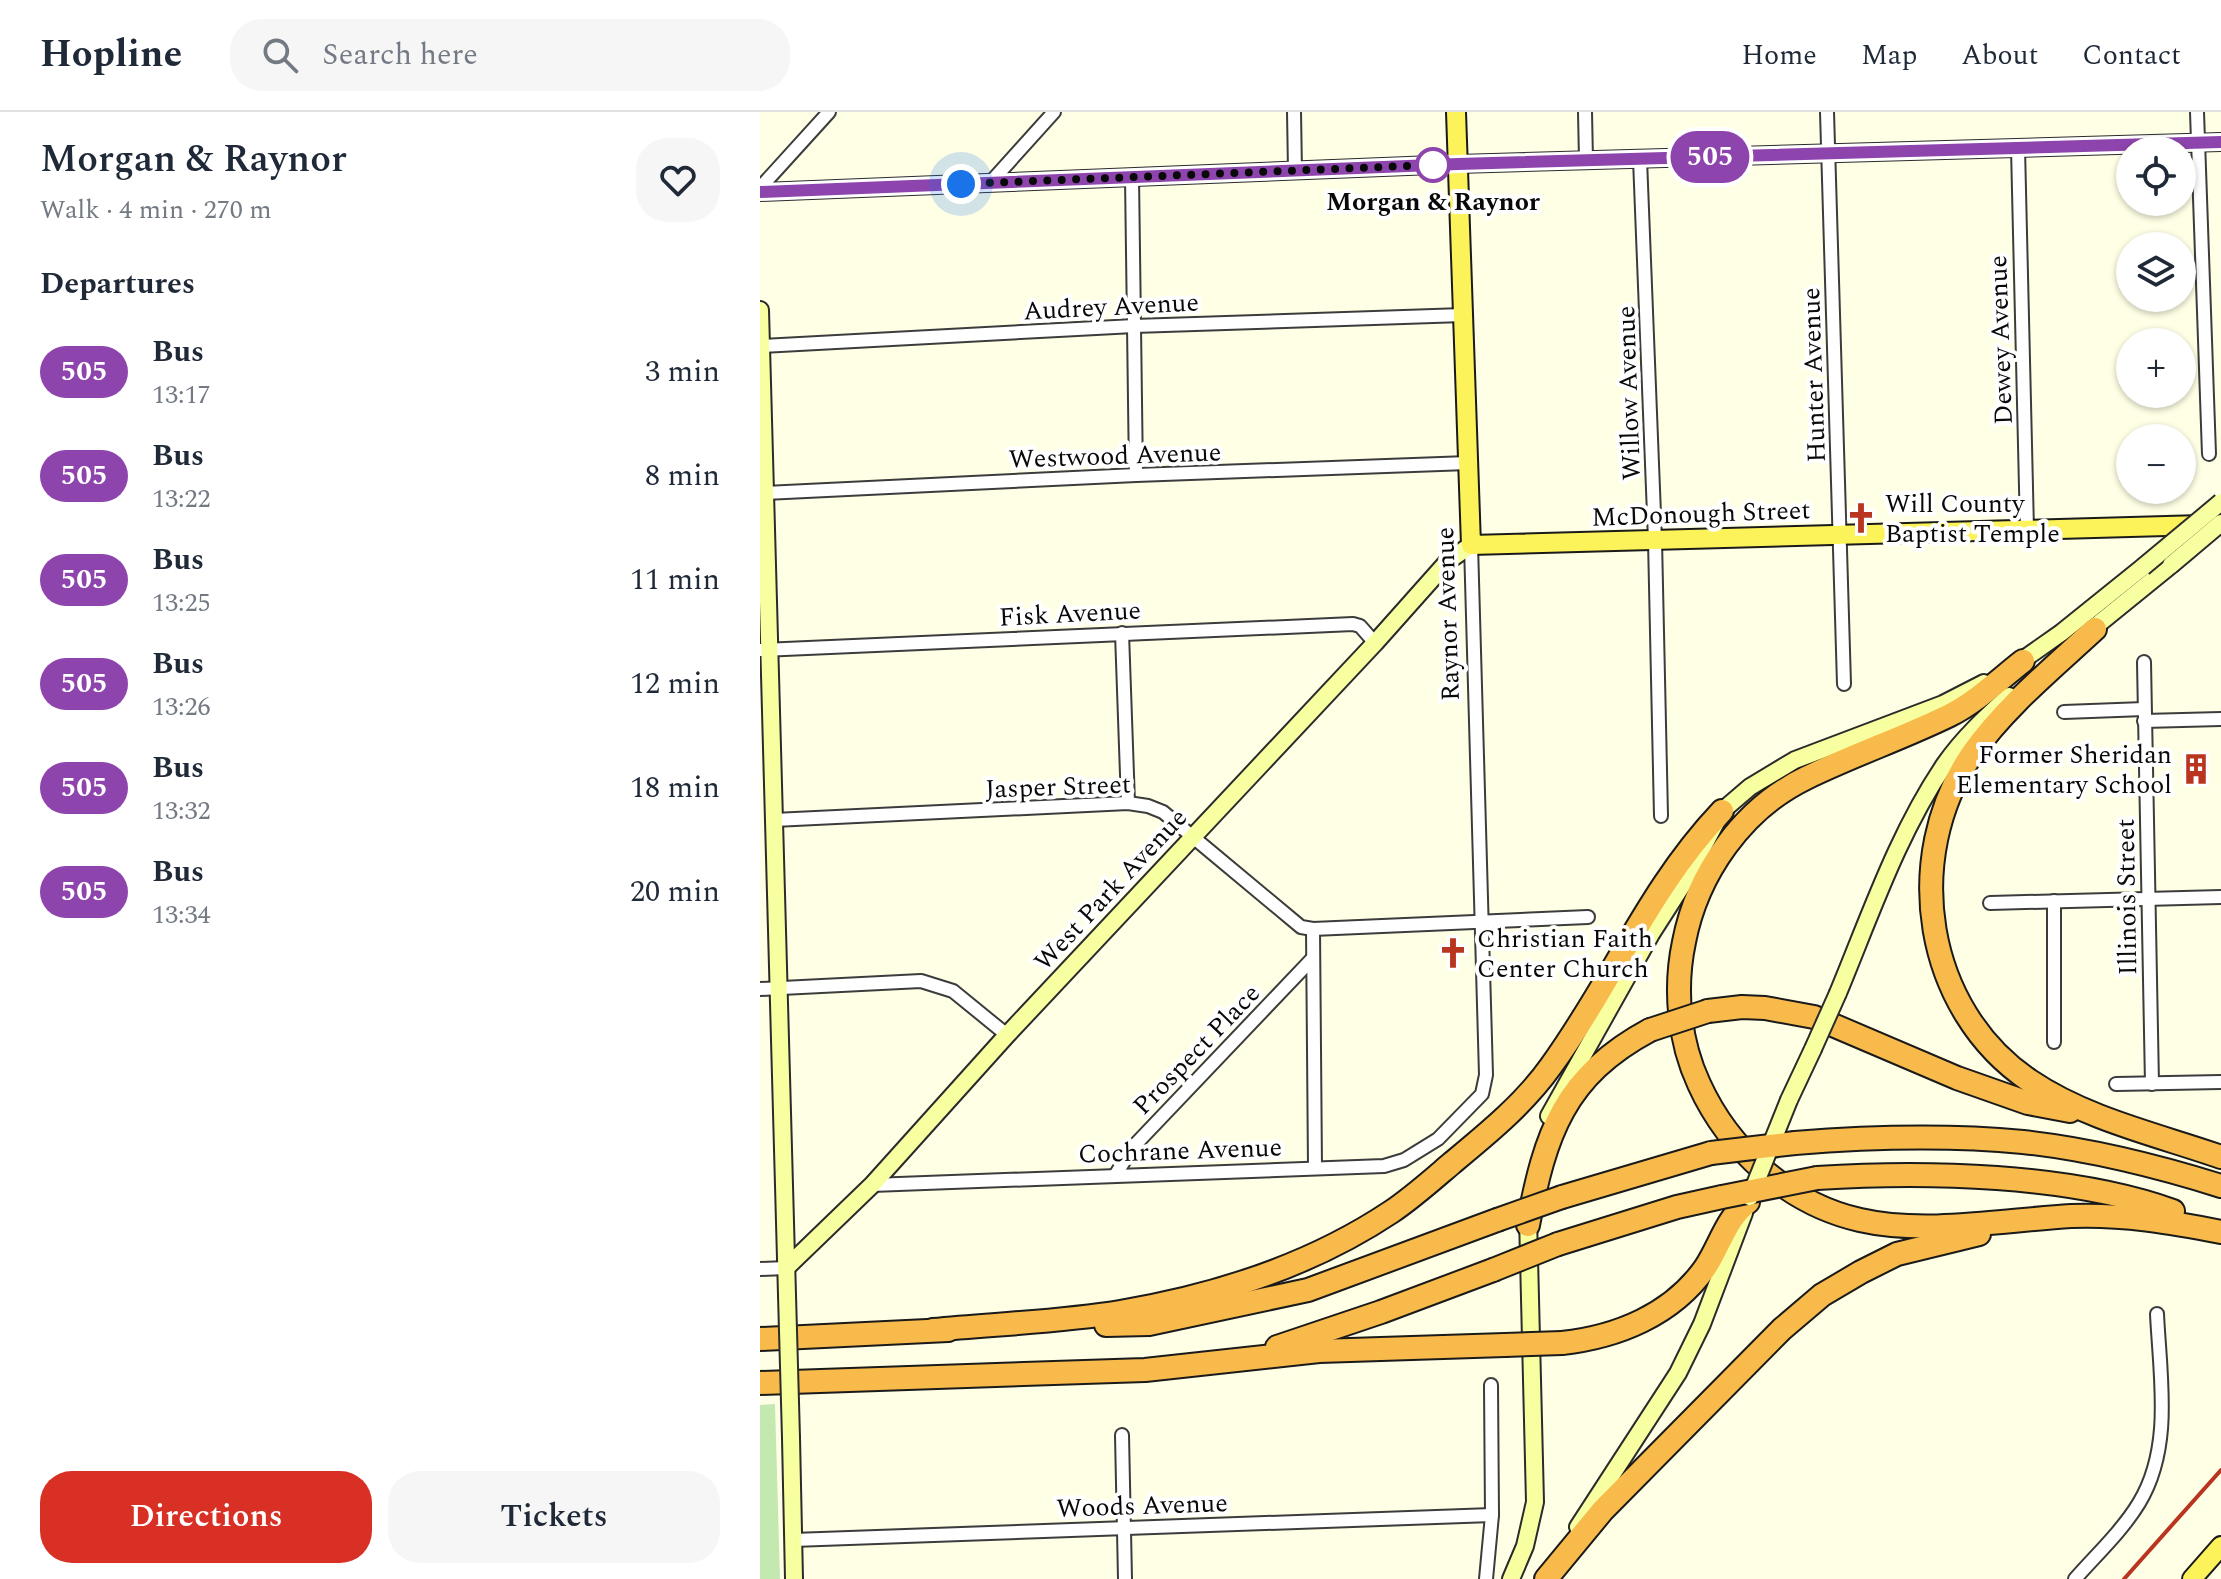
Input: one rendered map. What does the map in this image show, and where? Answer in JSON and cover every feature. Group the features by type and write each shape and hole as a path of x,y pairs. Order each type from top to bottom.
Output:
{"highway":[{"path":"2095,629 2008,712 1973,753 1961,773 1940,819 1931,861 1931,908 1940,960 1960,1008 2001,1059 2031,1082 2064,1101 2221,1157"},
{"path":"2023,661 1951,715 1804,779 1765,805 1735,833 1713,865 1687,924 1679,994 1682,1032 1688,1056 1709,1103 1763,1173 1809,1201 1858,1220 1901,1226 2075,1216 2132,1216 2221,1230"},
{"path":"933,1330 1119,1312 1198,1295 1277,1272 1345,1240 1393,1211 1502,1121 1550,1068 1667,877 1722,811"},
{"path":"1528,1225 1551,1130 1564,1108 1600,1065 1650,1030 1708,1011 1753,1007 1801,1014 1957,1078 2028,1103 2095,1113"},
{"path":"760,1339 1149,1324 1308,1290 1562,1197 1711,1153 1795,1143 1856,1138 2023,1143 2178,1172 2221,1186"},
{"path":"1241,1358 1381,1312 1558,1244 1677,1207 1817,1178 1889,1175 2023,1181 2164,1207 2221,1230"},
{"path":"760,1383 1145,1370 1319,1351 1562,1343 1600,1337 1651,1317 1676,1299 1705,1268 1736,1211 1748,1202"},
{"path":"1545,1579 1603,1510 1782,1329 1822,1295 1897,1254 1958,1238 2075,1216"}],"main road":[{"name":"Raynor Avenue","path":"1456,112 1471,545"},
{"name":"McDonough Street","path":"1471,545 2221,524"},
{"path":"2192,1579 2221,1546"}],"street":[{"path":"760,190 829,112"},
{"path":"990,183 1054,112"},
{"path":"1294,112 1295,171"},
{"path":"1585,112 1586,160"},
{"name":"Hunter Avenue","path":"1827,112 1844,684"},
{"path":"2197,112 2209,454"},
{"path":"760,190 1458,164 2221,142"},
{"name":"Dewey Avenue","path":"2018,148 2027,530"},
{"name":"Willow Avenue","path":"1640,159 1655,540 1661,816"},
{"path":"1132,177 1136,475"},
{"path":"760,310 765,649 774,820 794,1579"},
{"name":"Audrey Avenue","path":"761,346 1134,326 1463,315"},
{"name":"Westwood Avenue","path":"765,493 1468,463"},
{"path":"1511,1579 1525,1546 1535,1502 1528,1225 1531,1186 1545,1124 1722,811 1750,787 1795,760 1943,704 2023,661 2221,502"},
{"path":"1545,1579 1678,1373 1702,1324 1789,1100 1910,825 1947,761 1973,729 2028,677 2095,629 2221,524"},
{"name":"West Park Avenue","path":"786,1268 872,1185 1007,1035 1375,643 1448,561 1471,545"},
{"name":"Raynor Avenue","path":"1470,1109 1482,1094 1486,1075 1471,545"},
{"name":"Fisk Avenue","path":"765,649 1353,624 1360,626 1375,643"},
{"path":"1122,633 1128,803"},
{"name":"Illinois Street","path":"2144,662 2152,1084"},
{"path":"2064,712 2221,719"},
{"name":"Jasper Street","path":"774,820 1128,803 1148,806 1163,812 1301,927 1313,929"},
{"path":"1990,903 2221,897"},
{"path":"2054,901 2054,1042"},
{"path":"1315,1168 1313,929 1588,917"},
{"name":"Prospect Place","path":"1116,1174 1133,1147 1313,958"},
{"path":"760,989 921,981 953,991 1007,1035"},
{"path":"2116,1084 2221,1082"},
{"name":"Cochrane Avenue","path":"872,1185 1384,1166 1426,1149 1470,1109"},
{"path":"760,1269 786,1268"},
{"path":"2075,1579 2139,1502 2157,1459 2162,1417 2157,1314"},
{"path":"1486,1579 1492,1515 1491,1385"},
{"path":"1122,1435 1125,1579"},
{"name":"Woods Avenue","path":"793,1540 1492,1515"}],"green space":[{"path":"775,1404 780,1579 760,1579 760,1405"}],"railway":[{"path":"2124,1579 2221,1470"}],"bus line":[{"name":"505","path":"760,192 1458,164 2221,142"}],"place":[{"name":"Morgan & Raynor","path":"1433,165"},
{"name":"Will County Baptist Temple","path":"1861,518"},
{"name":"Former Sheridan Elementary School","path":"2196,769"},
{"name":"Christian Faith Center Church","path":"1453,953"}],"route":[{"path":"961,184 1433,165"}]}
